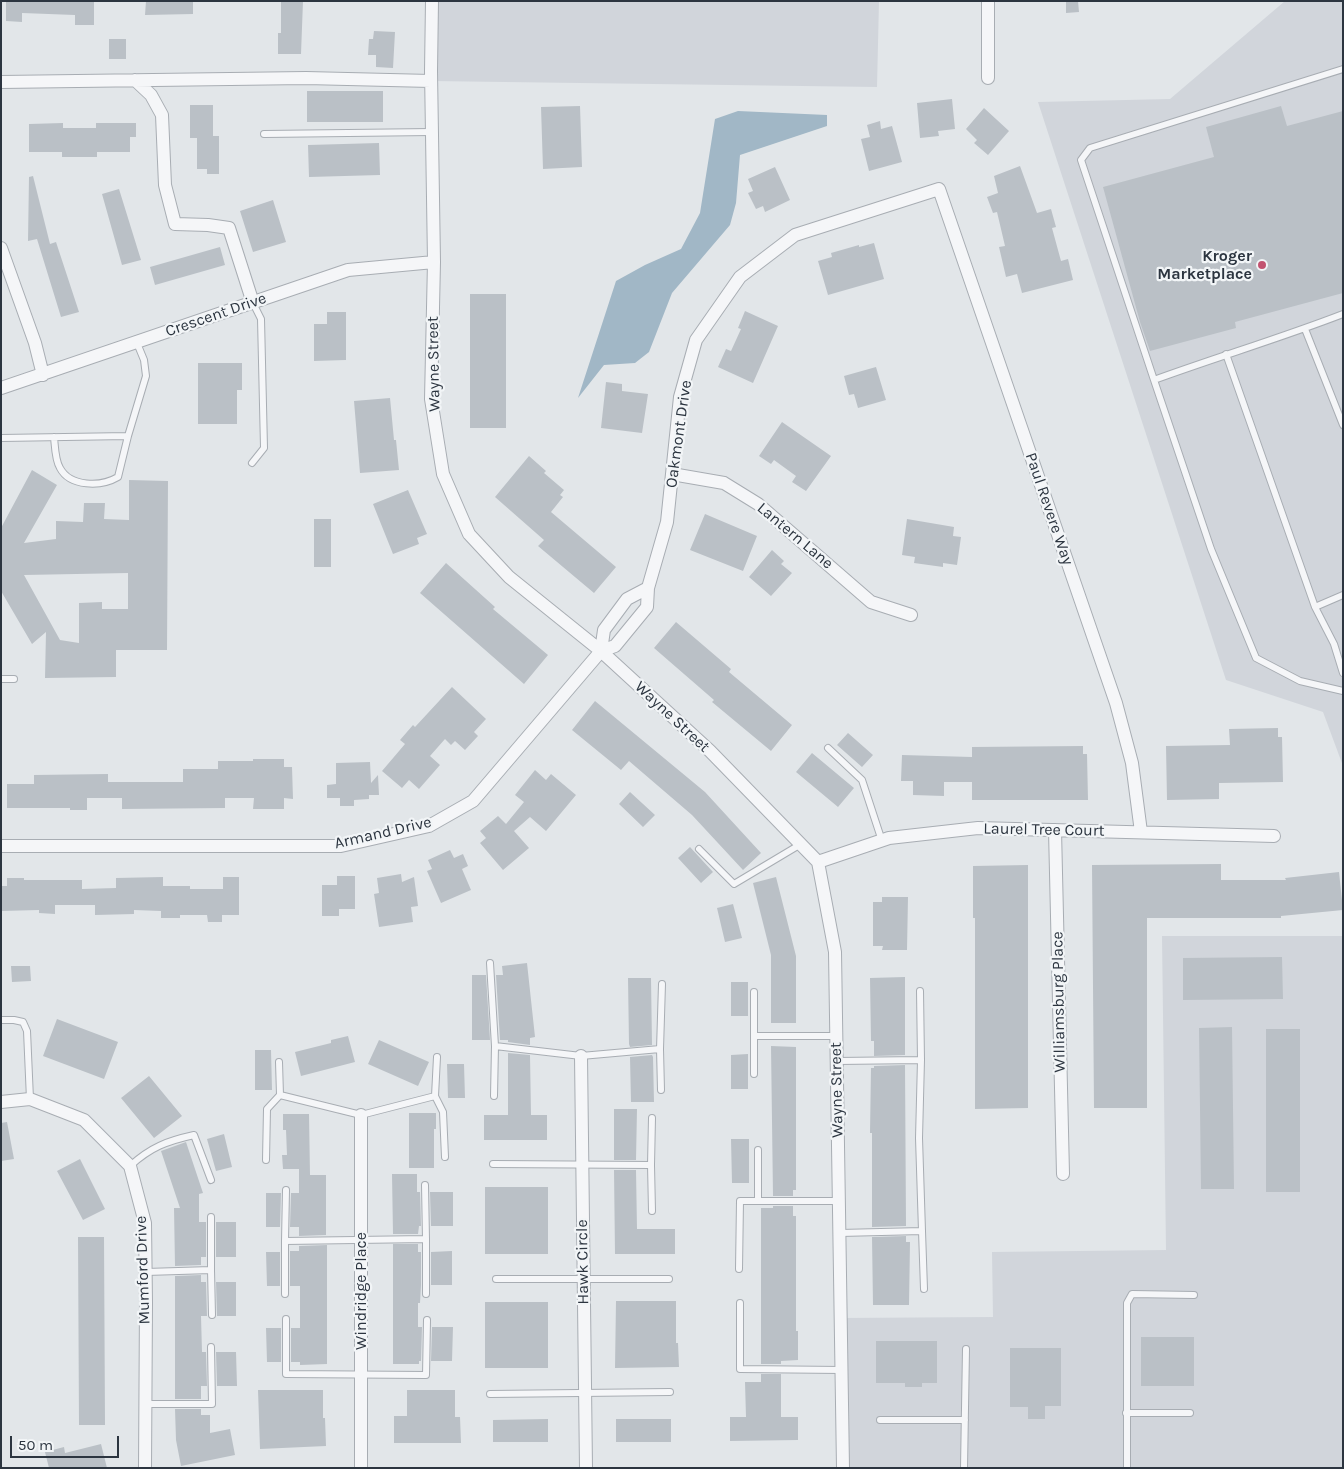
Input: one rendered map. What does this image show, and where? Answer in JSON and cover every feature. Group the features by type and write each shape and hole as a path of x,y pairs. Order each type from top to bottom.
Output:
{"street":[{"name":"Wayne Street","path":"432,1 431,81 434,262 431,400 443,474 469,534 509,577 601,651 710,751 818,862 835,952 843,1468"},
{"path":"988,1 988,78"},
{"path":"1,82 306,78 431,81"},
{"path":"135,80 151,95 162,115 165,185 175,224 229,228 253,303"},
{"name":"Oakmont Drive","path":"601,651 615,646 647,606 648,588 667,522 680,397 696,340 740,277 795,235 939,189"},
{"name":"Paul Revere Way","path":"939,189 1116,703 1132,763 1141,832"},
{"path":"1,248 35,344 42,375"},
{"name":"Crescent Drive","path":"1,388 348,270 434,262"},
{"name":"Lantern Lane","path":"672,474 724,483 758,504 871,602 911,615"},
{"path":"601,651 604,630 615,615 627,600 648,588"},
{"name":"Armand Drive","path":"1,846 341,846 429,826 473,801 601,651"},
{"name":"Laurel Tree Court","path":"818,862 889,838 978,828 1274,836"},
{"name":"Williamsburg Place","path":"1055,830 1063,1174"},
{"name":"Hawk Circle","path":"581,1056 586,1468"},
{"path":"1,1102 30,1098 84,1120 130,1166"},
{"name":"Windridge Place","path":"361,1114 362,1468"},
{"name":"Mumford Drive","path":"130,1166 145,1223 145,1468"}],"lane":[{"path":"1343,69 1090,148 1082,160 1211,549 1256,658 1300,681 1343,691"},
{"path":"264,134 433,132"},
{"path":"252,463 264,448 261,320 253,303"},
{"path":"1154,380 1226,354 1305,329 1343,314"},
{"path":"1305,329 1343,425"},
{"path":"54,437 58,467 66,477 81,483 90,483 109,482 118,477 146,376 144,360 137,343"},
{"path":"1226,354 1315,607 1334,644 1343,673"},
{"path":"1,438 128,436"},
{"path":"1315,607 1343,595"},
{"path":"1,679 14,679"},
{"path":"828,748 862,780 882,841"},
{"path":"698,849 734,884 801,844"},
{"path":"490,963 495,1046 494,1096"},
{"path":"661,1090 662,984"},
{"path":"920,991 919,1138 924,1290"},
{"path":"754,992 754,1074"},
{"path":"1,1020 22,1022 27,1031 30,1098"},
{"path":"754,1036 836,1036"},
{"path":"495,1046 581,1056 660,1049"},
{"path":"437,1057 435,1096 443,1112 445,1157"},
{"path":"837,1061 921,1060"},
{"path":"266,1160 267,1109 280,1094 279,1062"},
{"path":"280,1094 361,1114 435,1096"},
{"path":"652,1118 652,1211"},
{"path":"130,1166 141,1155 166,1142 194,1135 211,1180"},
{"path":"758,1150 758,1201"},
{"path":"493,1164 651,1165"},
{"path":"425,1185 426,1294"},
{"path":"285,1294 286,1190"},
{"path":"739,1270 740,1201 839,1201"},
{"path":"211,1216 212,1315"},
{"path":"840,1233 922,1231"},
{"path":"285,1241 426,1238"},
{"path":"146,1272 211,1270"},
{"path":"496,1279 669,1279"},
{"path":"1126,1468 1127,1302 1132,1294 1194,1295"},
{"path":"740,1303 740,1370 842,1370"},
{"path":"286,1319 286,1374 361,1375 426,1375 427,1320"},
{"path":"145,1404 212,1404 211,1347"},
{"path":"964,1468 966,1349"},
{"path":"490,1394 670,1392"},
{"path":"1126,1414 1190,1413"},
{"path":"880,1420 965,1420"}],"shaded area":[{"path":"432,1 879,1 877,87 431,81"},
{"path":"1285,1 1343,1 1343,766 1323,712 1226,680 1038,102 1170,99"},
{"path":"1162,936 1343,936 1343,1468 843,1468 841,1318 993,1317 992,1252 1166,1250"}],"water":[{"path":"738,111 827,115 827,126 740,155 736,203 730,225 672,293 649,352 635,363 604,365 578,398 616,281 645,265 681,249 700,213 715,119"}],"building":[{"path":"6,1 94,1 94,25 75,25 75,15 22,13 22,22 6,21"},
{"path":"146,1 193,1 193,14 145,15"},
{"path":"281,1 303,1 301,54 278,54 278,33 281,33"},
{"path":"1066,1 1078,1 1079,12 1066,13"},
{"path":"374,31 395,32 393,68 376,67 376,55 368,55 369,39 373,39"},
{"path":"109,39 126,39 126,59 109,59"},
{"path":"307,91 383,91 383,122 307,122"},
{"path":"952,99 955,129 938,131 939,136 920,138 917,103"},
{"path":"190,105 213,105 213,136 219,136 219,174 207,174 207,169 197,169 197,138 190,138"},
{"path":"580,106 582,167 543,169 541,107"},
{"path":"1281,106 1287,126 1343,111 1343,293 1235,322 1236,328 1150,351 1140,322 1103,187 1214,157 1206,127"},
{"path":"984,108 1009,131 988,155 974,143 977,140 966,129"},
{"path":"880,121 881,129 892,126 902,162 869,171 861,139 870,137 867,125"},
{"path":"63,123 63,128 96,128 96,123 136,123 136,137 130,137 130,152 97,152 97,157 62,157 62,152 29,152 29,124"},
{"path":"379,143 380,175 309,177 308,145"},
{"path":"1020,166 1037,213 1051,209 1056,227 1052,228 1061,261 1068,259 1073,280 1022,293 1017,274 1006,277 999,247 1005,246 997,212 993,213 987,197 998,193 994,176"},
{"path":"775,167 790,200 765,212 763,206 756,209 748,193 753,191 748,179"},
{"path":"33,176 50,244 56,242 79,312 61,317 37,239 28,241 29,177"},
{"path":"119,189 141,260 122,265 102,194"},
{"path":"273,200 286,242 253,252 240,211"},
{"path":"874,243 884,279 828,295 818,261 832,257 831,253"},
{"path":"220,247 225,265 155,285 150,267"},
{"path":"470,294 506,294 506,428 470,428"},
{"path":"745,311 778,326 753,383 718,367 726,349 731,351 741,329 738,328"},
{"path":"327,312 346,312 346,360 314,361 314,324 327,324"},
{"path":"198,363 242,363 242,390 237,390 237,424 198,424"},
{"path":"876,367 886,400 858,408 854,394 849,395 844,376"},
{"path":"606,382 622,384 622,391 648,394 642,433 601,428"},
{"path":"390,398 399,470 360,473 354,401"},
{"path":"782,422 831,456 806,491 792,482 796,476 774,460 771,464 759,456"},
{"path":"529,456 546,471 544,473 564,490 560,495 563,497 551,512 616,567 594,593 538,546 544,540 495,497"},
{"path":"32,470 57,485 24,543 56,539 56,521 83,522 84,503 105,503 104,519 129,520 129,480 168,481 167,650 116,650 116,677 45,678 46,632 32,644 1,591 1,528","holes":["128,573 128,609 102,609 102,602 79,603 79,643 60,640 24,575"]},
{"path":"408,490 427,534 417,538 419,544 393,554 373,504"},
{"path":"705,514 757,536 743,571 690,550"},
{"path":"314,519 331,519 331,567 314,567"},
{"path":"907,519 954,527 953,536 961,537 957,565 943,563 943,567 914,563 915,557 902,555"},
{"path":"772,550 784,561 781,564 792,573 771,596 749,577"},
{"path":"446,563 495,607 493,609 548,655 524,684 420,593"},
{"path":"676,622 731,669 729,672 792,725 771,751 712,702 714,700 654,648"},
{"path":"452,687 486,719 474,732 478,736 465,750 455,741 451,745 445,739 430,756 440,765 419,789 409,780 402,788 382,771 405,744 400,740 413,725 415,727"},
{"path":"595,701 705,792 761,853 743,870 692,815 629,761 621,770 572,730"},
{"path":"1278,728 1278,737 1282,737 1283,782 1219,783 1219,799 1167,800 1166,746 1230,745 1229,729"},
{"path":"848,733 873,755 862,767 837,745"},
{"path":"1083,746 1083,754 1087,754 1088,800 972,800 972,782 944,782 944,796 913,795 913,781 901,781 902,755 972,757 972,747"},
{"path":"812,753 854,788 838,807 796,772"},
{"path":"253,759 284,759 284,767 292,767 293,799 284,798 284,809 253,809 254,798 225,798 225,808 122,809 122,798 87,798 87,810 70,810 70,808 7,808 7,784 34,784 34,775 108,774 108,782 183,782 183,769 218,769 218,761 253,761"},
{"path":"370,762 371,783 378,775 379,795 369,795 369,799 354,800 354,806 340,806 340,798 327,798 327,785 336,784 336,763"},
{"path":"535,770 546,780 551,774 576,795 546,831 530,817 514,831 529,848 503,870 480,843 486,838 480,831 498,816 506,824 524,802 515,795"},
{"path":"630,792 655,815 643,827 619,804"},
{"path":"690,847 713,872 701,883 678,858"},
{"path":"450,850 454,858 463,854 468,866 462,869 471,890 441,903 427,871 432,869 428,860"},
{"path":"1221,864 1221,880 1286,880 1285,878 1339,872 1343,910 1281,916 1281,918 1147,918 1147,1108 1094,1108 1092,865"},
{"path":"1028,865 1028,1108 975,1109 975,918 973,918 973,866"},
{"path":"401,874 402,882 414,877 418,906 411,907 413,922 379,927 374,894 379,893 377,878"},
{"path":"337,876 355,876 355,909 339,909 339,916 322,916 322,885 337,885"},
{"path":"163,877 163,886 190,886 190,889 223,889 223,877 239,877 239,915 222,915 222,922 208,922 207,915 180,915 180,918 161,918 161,911 134,910 134,914 95,915 95,905 55,905 55,914 39,913 39,910 1,911 1,886 7,886 7,878 24,878 24,880 82,880 82,889 116,888 116,878"},
{"path":"776,877 796,956 796,1023 771,1023 771,955 753,883"},
{"path":"882,897 908,897 907,950 882,950 883,946 873,946 873,902 882,902"},
{"path":"733,904 742,938 725,942 717,908"},
{"path":"1282,957 1283,999 1183,1000 1183,958"},
{"path":"527,963 535,1037 530,1038 530,1045 500,1040 496,975 503,975 502,966"},
{"path":"11,966 30,966 31,981 12,982"},
{"path":"472,975 486,975 490,1040 472,1040"},
{"path":"905,977 905,1055 874,1056 874,1041 871,1041 870,978"},
{"path":"628,978 651,978 652,1045 630,1047"},
{"path":"731,982 748,982 748,1016 731,1016"},
{"path":"57,1019 118,1042 104,1079 43,1056"},
{"path":"1232,1027 1234,1189 1201,1189 1199,1028"},
{"path":"1266,1029 1300,1029 1300,1192 1266,1192"},
{"path":"348,1036 355,1062 301,1076 295,1052 331,1043 331,1040"},
{"path":"379,1040 429,1062 418,1086 368,1064"},
{"path":"771,1046 796,1047 796,1190 793,1190 793,1196 773,1196"},
{"path":"255,1050 271,1050 272,1090 255,1090"},
{"path":"508,1053 530,1055 531,1115 547,1115 547,1140 484,1140 484,1115 508,1115"},
{"path":"748,1054 748,1089 731,1089 731,1055"},
{"path":"652,1055 654,1102 631,1102 630,1057"},
{"path":"447,1064 464,1064 465,1098 448,1098"},
{"path":"905,1065 906,1226 872,1227 871,1068 874,1068 874,1066"},
{"path":"149,1076 182,1116 154,1138 121,1098"},
{"path":"614,1109 637,1109 636,1160 614,1160"},
{"path":"409,1113 436,1113 434,1168 409,1168"},
{"path":"283,1114 309,1114 310,1175 326,1175 326,1235 299,1236 299,1227 290,1227 291,1193 299,1193 299,1169 283,1169 282,1155 287,1155 286,1130 283,1130"},
{"path":"7,1122 14,1159 1,1161 1,1123"},
{"path":"224,1134 232,1167 216,1171 207,1139"},
{"path":"731,1139 749,1139 749,1183 732,1183"},
{"path":"186,1142 203,1193 199,1194 199,1222 206,1222 206,1257 201,1257 201,1265 175,1266 174,1208 180,1208 161,1151"},
{"path":"80,1159 105,1209 83,1220 57,1171"},
{"path":"614,1170 636,1170 637,1229 675,1229 675,1254 615,1254"},
{"path":"392,1174 417,1174 417,1192 420,1192 421,1226 419,1226 418,1234 393,1234"},
{"path":"485,1187 548,1187 548,1254 485,1254"},
{"path":"430,1192 453,1192 453,1226 431,1226"},
{"path":"266,1193 281,1193 280,1227 266,1227"},
{"path":"773,1206 793,1206 793,1216 796,1216 796,1331 798,1331 798,1360 781,1361 781,1364 761,1364 761,1208 773,1208"},
{"path":"216,1222 236,1222 236,1257 216,1257"},
{"path":"906,1236 906,1242 910,1242 909,1305 873,1305 872,1237"},
{"path":"78,1237 104,1237 105,1425 79,1425"},
{"path":"393,1244 418,1244 418,1252 421,1252 418,1327 422,1327 421,1361 419,1361 419,1364 393,1364"},
{"path":"327,1245 327,1364 300,1365 300,1362 291,1362 291,1328 300,1328 300,1286 290,1286 290,1251 299,1251 299,1246"},
{"path":"452,1251 452,1285 431,1285 431,1252"},
{"path":"266,1252 280,1252 280,1286 267,1286"},
{"path":"201,1275 201,1282 206,1282 207,1316 201,1316 202,1352 206,1352 207,1386 201,1386 201,1399 175,1399 175,1276"},
{"path":"216,1282 236,1282 236,1316 217,1316"},
{"path":"616,1301 676,1301 676,1343 678,1343 679,1367 615,1368"},
{"path":"485,1302 548,1302 548,1368 485,1368"},
{"path":"432,1327 453,1327 452,1361 431,1361"},
{"path":"266,1328 281,1328 281,1362 267,1362"},
{"path":"1141,1337 1194,1337 1194,1386 1141,1386"},
{"path":"876,1341 937,1341 937,1383 922,1383 922,1387 905,1387 905,1383 876,1383"},
{"path":"1010,1348 1061,1348 1061,1406 1045,1406 1045,1419 1028,1419 1028,1407 1010,1407"},
{"path":"216,1352 236,1352 237,1386 217,1386"},
{"path":"761,1374 781,1374 781,1417 798,1417 798,1440 730,1441 730,1417 746,1417 745,1382 761,1382"},
{"path":"258,1390 323,1390 326,1446 260,1449"},
{"path":"407,1390 455,1390 455,1417 460,1417 461,1443 394,1443 394,1416 407,1416"},
{"path":"175,1409 201,1409 201,1415 210,1415 210,1433 230,1429 235,1455 181,1466 176,1440"},
{"path":"548,1419 548,1442 493,1442 493,1420"},
{"path":"616,1419 671,1419 671,1442 616,1442"},
{"path":"101,1444 107,1468 49,1468 45,1452 64,1447 65,1453"}],"place":[{"name":"Kroger Marketplace","path":"1262,265"}]}
